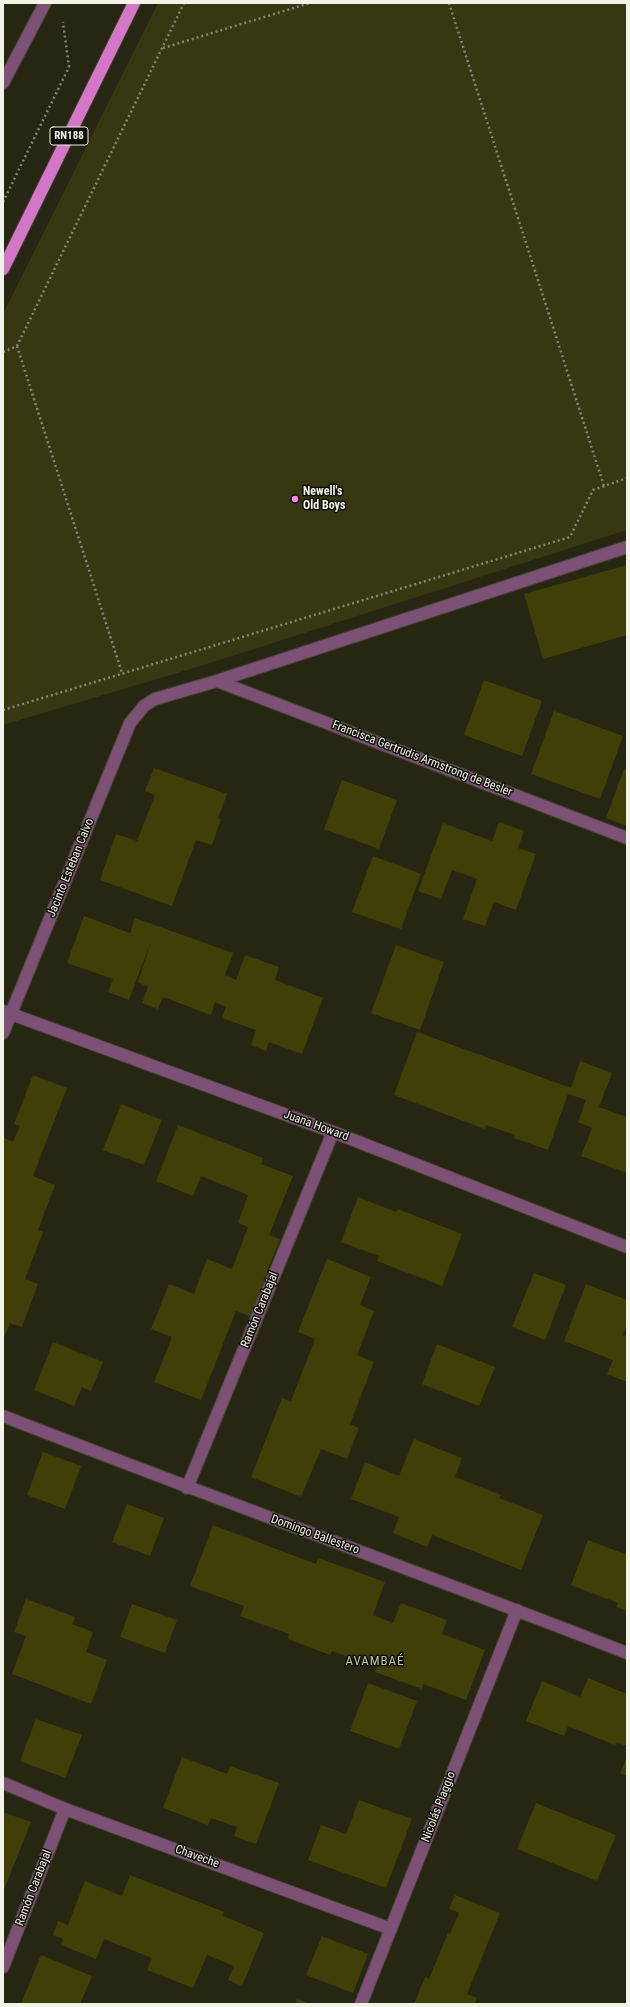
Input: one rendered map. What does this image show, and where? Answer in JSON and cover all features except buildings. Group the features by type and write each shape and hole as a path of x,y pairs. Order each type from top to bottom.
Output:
{"main road":[{"name":"RN188","path":"3,269 134,3"}],"street":[{"path":"3,83 45,3"},
{"path":"217,681 627,547"},
{"name":"Jacinto Esteban Calvo","path":"3,1033 7,1012 130,724 144,706 155,699 217,681"},
{"name":"Francisca Gertrudis Armstrong de Besler","path":"217,681 627,838"},
{"name":"Juana Howard","path":"7,1012 333,1132 627,1247"},
{"name":"Ramón Carabajal","path":"187,1488 333,1132"},
{"name":"Domingo Ballestero","path":"3,1416 187,1488 517,1610 627,1653"},
{"name":"Nicolás Piaggio","path":"361,2004 517,1610"},
{"name":"Chaveche","path":"3,1783 65,1809 391,1929"},
{"name":"Ramón Carabajal","path":"3,1967 65,1809"}],"path":[{"path":"3,352 17,346 184,3"},
{"path":"162,48 310,3"},
{"path":"449,3 604,486"},
{"path":"3,202 69,67 63,20"},
{"path":"17,346 122,673"},
{"path":"3,710 570,537 593,490 627,478"}],"shaded area":[{"path":"158,3 627,3 627,530 204,665 3,725 3,314"}],"place":[{"name":"Newell's Old Boys","path":"295,499"}],"district":[{"name":"AVAMBAÉ","path":"375,1662"}]}
